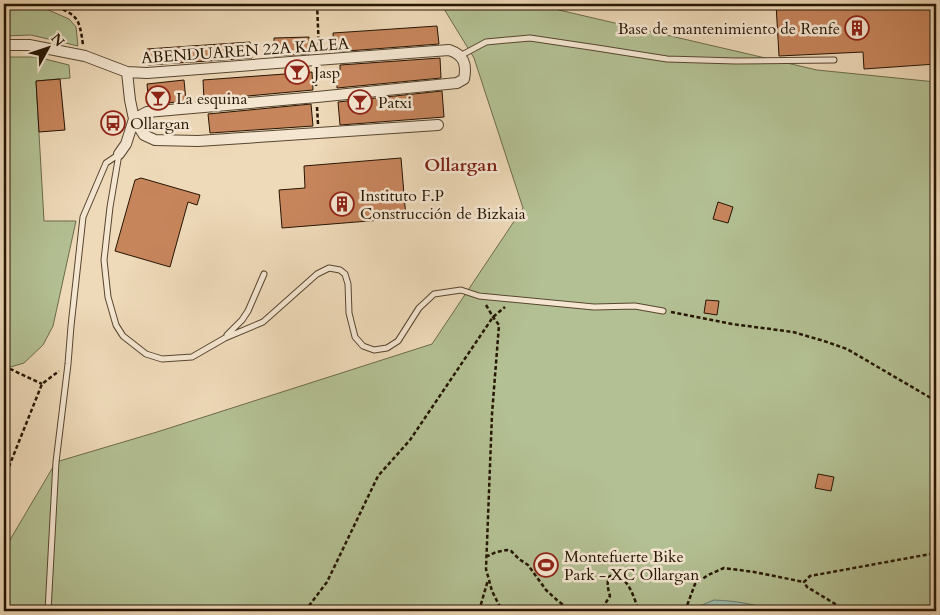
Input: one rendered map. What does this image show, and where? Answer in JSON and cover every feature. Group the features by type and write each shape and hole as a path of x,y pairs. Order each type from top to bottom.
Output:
{"street":[{"name":"ABENDUAREN 22A KALEA","path":"4,45 29,45 85,56 127,72 147,73 449,50 456,52 460,56"},
{"path":"119,154 126,144 134,119 147,112 457,83 464,79 466,72 465,64 460,56"},
{"path":"127,72 134,119 144,135 155,140 198,141 438,125"}],"lane":[{"path":"460,56 486,42 530,38 667,59 736,61 834,60"},
{"path":"119,154 104,260 108,297 116,324 123,336 146,354 162,359 192,357 225,338 263,322 317,274 329,268 340,270 348,284 349,313 355,337 363,346 374,350 387,348 398,341 419,308 434,294 461,290 479,296 594,307 635,306 664,311"},
{"path":"48,611 56,462 83,217 106,163 119,154"},
{"path":"225,338 248,311 264,274"}],"path":[{"path":"51,4 72,14 80,22 85,56"},
{"path":"315,61 315,52 318,52 317,4"},
{"path":"664,311 732,324 793,332 824,341 847,350 936,401"},
{"path":"305,611 326,582 378,476 410,440 493,318 499,325 492,414 486,569 492,591 502,611"},
{"path":"4,479 42,384 68,364"},
{"path":"4,366 42,384"},
{"path":"486,557 502,550 511,551 528,565 546,590 569,609 576,611"},
{"path":"804,582 810,576 936,554"},
{"path":"685,611 695,584 708,575 724,568 804,582 807,587 847,611"},
{"path":"596,611 603,607 610,596 608,579 614,575 626,582 631,589 639,611"},
{"path":"479,611 488,578"},
{"path":"914,611 936,611"}],"green space":[{"path":"4,4 35,4 69,19 76,27 78,46 31,35 4,36"},
{"path":"441,4 533,4 817,70 936,82 936,611 4,611 4,550 56,462 157,432 432,344 523,208 474,58"},
{"path":"4,57 37,57 69,65 70,78 36,81 44,221 76,221 53,326 43,345 24,363 4,369"}],"water":[{"path":"714,600 745,603 775,611 693,611"}],"building":[{"name":"Base de mantenimiento de Renfe","path":"776,4 936,4 936,64 864,69 863,52 779,56"},
{"path":"437,26 439,44 334,52 333,33"},
{"path":"309,37 310,54 274,56 274,38"},
{"path":"250,42 252,58 148,65 147,49"},
{"path":"440,58 441,78 337,88 336,70 340,70 340,65"},
{"path":"312,72 313,90 204,100 203,80"},
{"path":"60,79 65,130 39,132 36,81"},
{"path":"184,80 186,101 149,105 147,84"},
{"path":"442,91 444,117 340,125 338,102"},
{"path":"311,104 313,126 210,133 208,114"},
{"name":"Instituto F.P Construcción de Bizkaia","path":"401,158 406,218 282,228 279,190 305,188 304,166"},
{"path":"141,178 200,195 197,205 188,202 170,267 115,251 135,180"},
{"path":"718,202 733,207 728,223 713,219"},
{"path":"706,300 719,301 717,315 704,313"},
{"path":"818,474 834,477 831,491 815,488"}],"place":[{"name":"Base de mantenimiento de Renfe","path":"857,28"},
{"name":"Jasp","path":"297,72"},
{"name":"La esquina","path":"158,98"},
{"name":"Patxi","path":"360,102"},
{"name":"Ollargan","path":"113,123"},
{"name":"Instituto F.P Construcción de Bizkaia","path":"342,204"},
{"name":"Montefuerte Bike Park - XC Ollargan","path":"546,565"}],"district":[{"name":"Ollargan","path":"461,165"}]}
